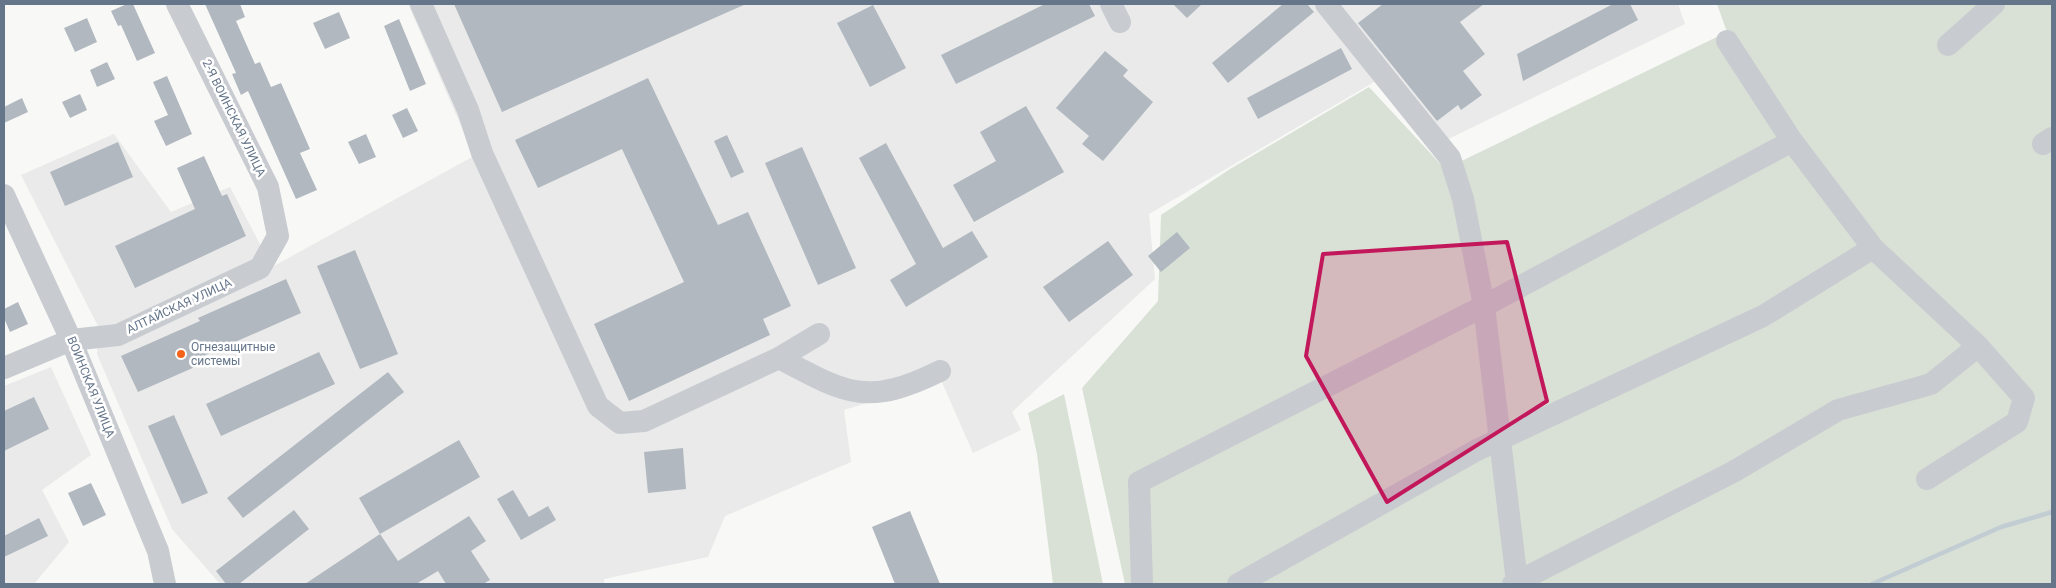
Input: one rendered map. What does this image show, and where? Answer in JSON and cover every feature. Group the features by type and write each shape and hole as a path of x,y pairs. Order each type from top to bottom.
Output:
{"street":[{"name":"2-Я ВОИНСКАЯ УЛИЦА","path":"177,4 268,187 278,236"},
{"path":"421,4 468,110 482,153 598,406 620,423 644,421 780,358 819,334"},
{"path":"1326,4 1450,158 1463,199 1484,306 1515,583 1733,472 1838,410 1931,384 1978,346"},
{"path":"1948,45 1994,4"},
{"path":"1727,41 1792,141 1874,248 1978,346 2024,398 2017,422 1927,479"},
{"path":"1142,584 1138,482 1484,306 1792,141"},
{"name":"ВОИНСКАЯ УЛИЦА","path":"4,195 71,340 158,551 164,584"},
{"name":"АЛТАЙСКАЯ УЛИЦА","path":"4,368 71,340 118,335 260,268 278,236"},
{"path":"1238,584 1500,438 1763,316 1874,248"},
{"path":"780,358 826,384 861,393 879,392 916,383 940,371"}],"highlighted area":[{"path":"1507,242 1547,401 1387,502 1306,356 1323,254"}],"shaded area":[{"path":"408,4 1678,4 1685,24 1438,144 1381,78 1149,214 1155,279 1012,412 1021,430 973,453 941,380 844,410 851,462 725,516 708,557 604,579 604,584 220,584 172,529 97,354 99,328 21,175 114,134 171,212 230,187 272,267 474,156"},
{"path":"1717,4 2052,4 2052,584 1125,584 1082,388 1158,301 1161,215 1230,169 1369,87 1445,169 1727,32"},
{"path":"51,367 91,455 42,490 69,542 34,584 4,584 4,386"},
{"path":"1064,394 1103,584 1053,584 1037,454 1028,413"}],"building":[{"path":"127,4 133,4 155,53 137,61 121,25 118,26 111,11"},
{"path":"205,4 240,4 245,17 236,21 255,64 260,62 271,87 281,83 310,149 300,153 317,190 296,199 248,91 241,95 232,74 236,73"},
{"path":"454,4 746,4 502,112"},
{"path":"1045,4 1089,4 1095,16 956,84 941,55"},
{"path":"1173,4 1202,4 1187,18"},
{"path":"1283,4 1307,4 1314,12 1228,83 1212,63"},
{"path":"1383,4 1484,4 1460,22 1485,54 1463,71 1482,95 1461,110 1458,105 1437,121 1358,23"},
{"path":"1613,4 1630,4 1638,20 1523,81 1517,54"},
{"path":"873,5 906,68 870,87 837,23"},
{"path":"339,12 350,38 325,49 313,23"},
{"path":"87,18 97,42 75,52 64,28"},
{"path":"399,19 426,84 410,91 384,26"},
{"path":"1341,48 1352,69 1258,119 1247,98"},
{"path":"1105,51 1128,70 1123,76 1153,102 1103,161 1082,144 1089,136 1056,108"},
{"path":"107,62 115,79 97,87 90,70"},
{"path":"167,76 192,134 166,146 154,121 168,115 153,82"},
{"path":"648,78 718,225 748,212 791,306 763,319 770,335 629,401 594,324 684,282 622,149 538,188 515,140"},
{"path":"80,94 87,110 70,118 62,102"},
{"path":"22,98 28,112 4,123 4,107"},
{"path":"1026,106 1064,172 974,222 953,185 996,161 980,132"},
{"path":"407,108 418,131 403,138 392,115"},
{"path":"366,134 376,157 359,164 348,142"},
{"path":"727,135 744,172 731,178 714,141"},
{"path":"118,142 133,177 65,206 50,172"},
{"path":"886,143 943,248 972,231 988,257 906,307 890,280 916,264 859,158"},
{"path":"802,147 856,268 818,285 765,163"},
{"path":"204,156 222,196 227,194 246,236 135,288 115,246 195,209 177,168"},
{"path":"1177,232 1190,248 1161,272 1148,256"},
{"path":"1108,241 1133,275 1069,322 1043,287"},
{"path":"355,250 398,354 360,369 317,266"},
{"path":"286,279 301,313 201,357 204,363 138,392 121,356 200,321 198,318"},
{"path":"18,302 28,324 10,332 4,318 4,309"},
{"path":"319,352 335,384 221,436 206,404"},
{"path":"388,372 404,392 243,518 227,498"},
{"path":"34,397 49,429 4,451 4,411"},
{"path":"174,415 208,493 182,504 148,426"},
{"path":"459,440 480,477 380,534 359,498"},
{"path":"683,448 686,489 648,493 644,452"},
{"path":"91,483 106,515 83,526 68,493"},
{"path":"513,490 529,517 548,506 556,520 521,540 497,499"},
{"path":"294,510 309,529 239,584 226,584 216,571"},
{"path":"910,511 940,584 895,584 872,527"},
{"path":"469,516 486,541 471,551 490,580 483,584 446,584 438,571 416,584 305,584 380,534 398,561"},
{"path":"39,518 48,536 4,557 4,536"}],"waterway":[{"path":"1872,584 2001,527 2052,512"}],"place":[{"name":"Огнезащитные системы","path":"181,354"}]}
